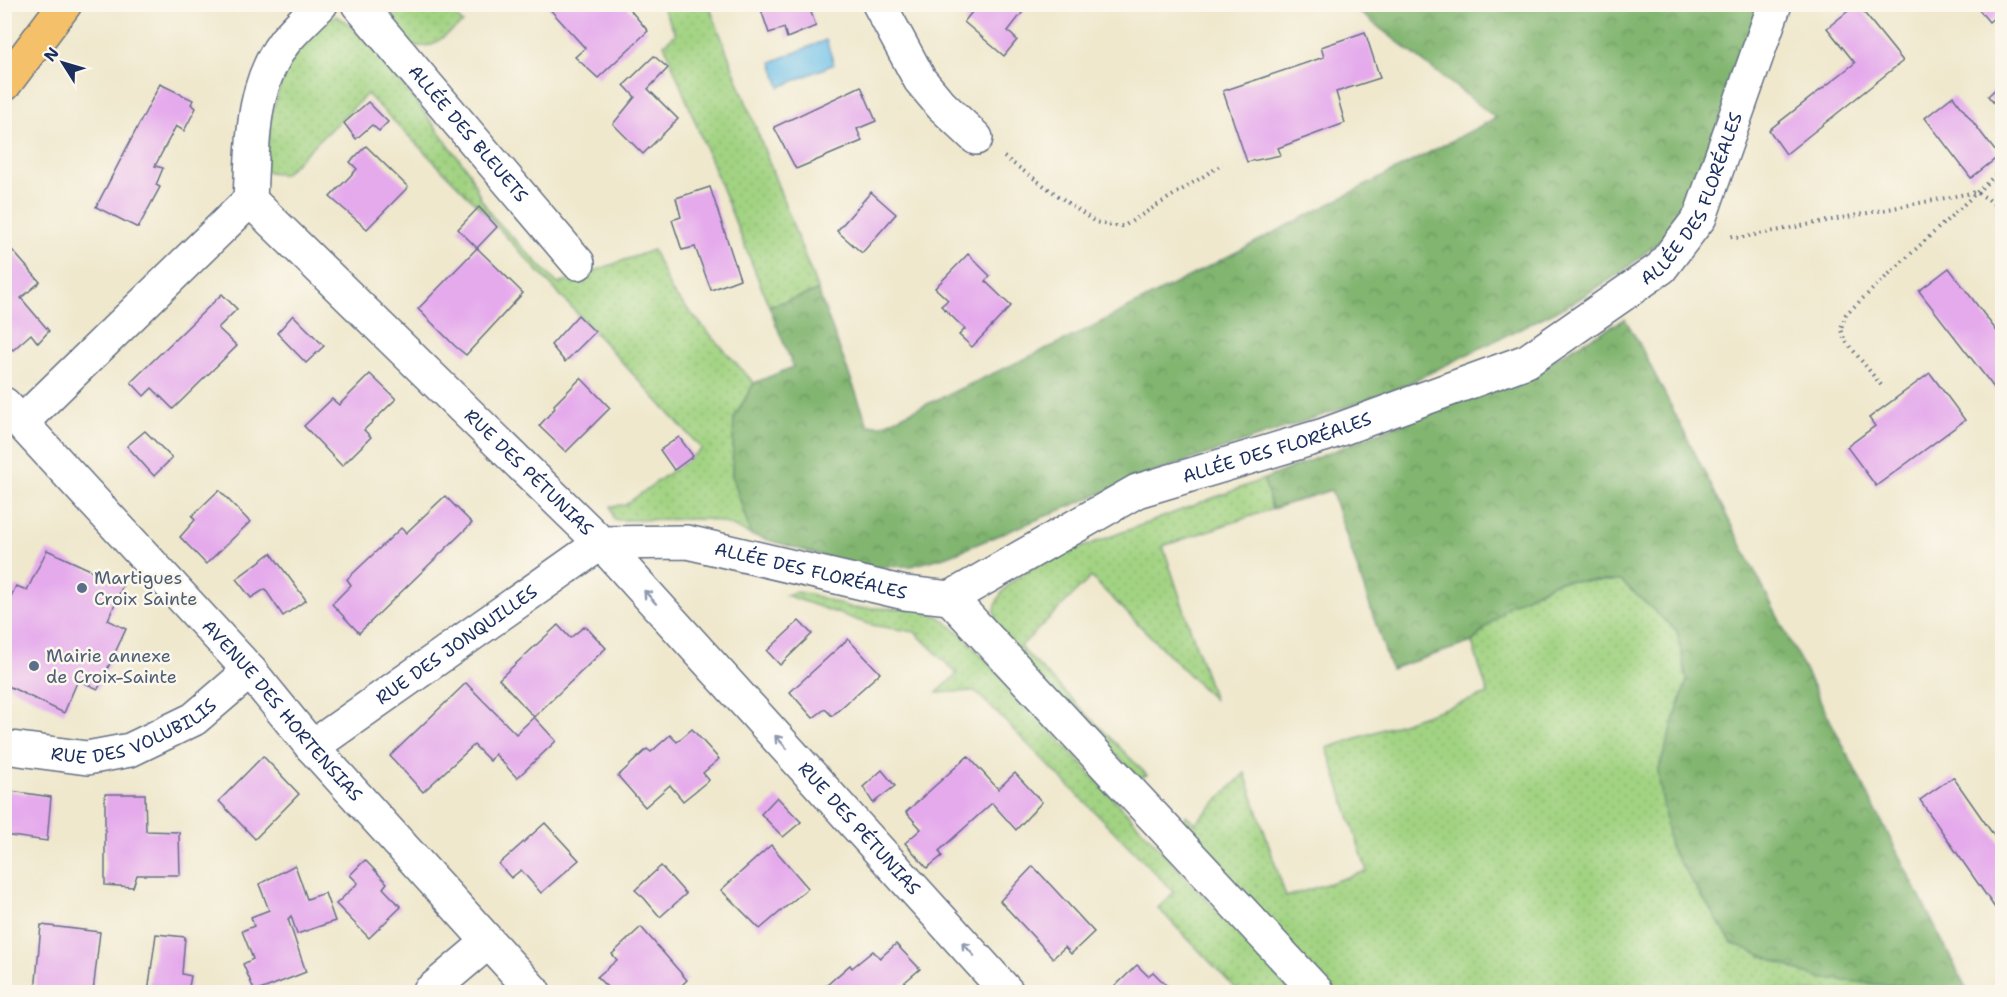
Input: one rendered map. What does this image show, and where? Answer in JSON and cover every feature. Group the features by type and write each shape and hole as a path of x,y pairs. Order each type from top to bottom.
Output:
{"main road":[{"path":"4,85 65,4"}],"street":[{"path":"13,413 250,200 255,113 265,76 285,41 321,4"},
{"name":"ALLÉE DES BLEUETS","path":"358,4 578,263"},
{"path":"879,4 920,80 940,105 976,138"},
{"name":"ALLÉE DES FLORÉALES","path":"602,543 687,542 905,593 950,598 1137,491 1324,435 1527,361 1661,268 1700,217 1775,4"},
{"name":"RUE DES PÉTUNIAS","path":"250,200 602,543 1007,993"},
{"name":"AVENUE DES HORTENSIAS","path":"13,413 250,671 312,747 534,993"},
{"name":"RUE DES JONQUILLES","path":"312,747 602,543"},
{"path":"950,598 1317,993"},
{"name":"RUE DES VOLUBILIS","path":"4,747 87,758 130,750 194,718 250,671"},
{"path":"429,993 487,943"}],"path":[{"path":"976,138 1095,222 1112,226 1124,226 1223,164"},
{"path":"1881,385 1844,339 1841,328 1846,314 2002,169"},
{"path":"1700,217 1726,234 1738,238 1976,192 2002,212"}],"green space":[{"path":"364,5 444,5 463,23 432,45 414,47"},
{"path":"661,5 709,5 818,291 769,306 664,44 676,34"},
{"path":"1350,5 1760,5 1695,190 1667,235 1622,272 1574,302 1391,392 1146,475 948,556 911,566 873,567 847,563 751,535 732,475 734,418 754,383 793,367 769,306 818,291 868,425 882,425 1074,336 1496,118"},
{"path":"336,16 345,21 386,61 469,172 481,199 492,216 558,284 653,250 672,292 754,383 734,418 732,474 751,535 728,524 707,519 614,520 611,506 625,505 702,449 479,207 367,94 283,175 265,171 271,116 287,63 324,19"},
{"path":"1625,319 1968,992 1936,992 1936,990 1816,978 1732,943 1670,848 1658,772 1687,680 1677,631 1621,581 1558,581 1508,606 1472,642 1391,669 1331,490 1272,509 1264,479 1532,371"},
{"path":"1264,479 1272,509 1163,546 1214,700 1091,577 1020,647 1147,775 1139,778 999,636 995,617 998,599 1010,583 1043,562"},
{"path":"1559,581 1621,581 1677,631 1687,680 1658,772 1936,992 1331,992 1182,826 1186,815 1195,823 1245,773 1286,897 1367,871 1327,748 1488,694 1472,642 1508,606"},
{"path":"796,592 810,594 852,608 919,609 938,616 964,636 1292,992 1239,992 1158,908 1174,892 975,691 937,693 957,674 915,632 871,625 786,595"}],"water":[{"path":"826,40 834,64 780,87 772,62"}],"building":[{"path":"545,4 625,4 648,31 598,78 575,57 585,48"},
{"path":"759,4 808,4 816,26 787,38 784,28 769,33"},
{"path":"973,4 1029,4 1008,31 1017,40 1004,56 964,22 976,7"},
{"path":"1857,4 1903,61 1786,154 1769,130 1855,63 1827,28"},
{"path":"1986,4 2002,4 2002,11 1989,22 1979,10"},
{"path":"1365,32 1380,78 1336,92 1345,123 1278,148 1281,155 1247,162 1223,91 1324,57 1321,47"},
{"path":"654,56 668,68 648,89 678,119 643,154 613,124 635,97 624,85"},
{"path":"2002,83 2002,113 1988,96"},
{"path":"160,84 193,100 191,104 196,108 184,131 176,126 155,166 163,168 156,185 160,187 138,228 96,207"},
{"path":"861,86 876,121 857,129 862,141 796,169 774,127"},
{"path":"1953,96 1999,156 1971,178 1925,118"},
{"path":"368,102 388,122 379,131 372,125 356,139 344,123"},
{"path":"366,146 408,187 367,229 330,197 357,169 350,162"},
{"path":"710,187 740,279 711,290 695,247 682,250 672,220 681,217 676,198"},
{"path":"871,192 896,214 862,253 837,231"},
{"path":"479,207 497,227 477,248 458,229"},
{"path":"6,243 40,282 21,298 49,331 38,343 31,334 13,350 4,341"},
{"path":"477,248 523,293 466,355 418,309"},
{"path":"968,254 990,276 985,281 1011,306 972,347 959,335 965,329 941,306 948,300 935,288"},
{"path":"1949,268 2002,338 2002,398 1919,291"},
{"path":"222,294 237,309 218,328 237,346 173,409 152,388 144,396 131,382"},
{"path":"293,315 324,346 306,363 277,333"},
{"path":"578,315 595,332 565,362 551,345"},
{"path":"1930,373 1965,420 1876,486 1847,447 1875,426 1869,418"},
{"path":"370,374 396,399 364,430 371,437 342,466 304,426 332,399 339,405"},
{"path":"581,378 610,408 566,452 539,426 555,408 554,405"},
{"path":"145,431 172,458 154,476 127,446"},
{"path":"679,437 693,456 674,470 660,450"},
{"path":"219,490 250,522 206,564 180,537 195,520 192,516"},
{"path":"445,496 472,523 359,633 332,604 351,585 347,579 401,528 406,533"},
{"path":"47,550 123,585 108,620 126,629 98,689 78,680 64,713 4,684 4,611 16,586 27,590"},
{"path":"271,553 306,600 283,616 265,589 251,598 236,579"},
{"path":"799,621 812,634 780,665 767,651"},
{"path":"558,625 570,638 585,626 606,648 534,717 499,679"},
{"path":"848,639 880,673 832,716 825,709 813,718 790,692"},
{"path":"466,683 516,734 534,717 556,741 517,778 495,754 490,761 474,745 423,792 390,756"},
{"path":"692,729 719,759 703,773 709,780 683,801 670,785 645,807 618,776 647,749 651,752 670,735 677,742"},
{"path":"263,756 299,794 255,839 219,801"},
{"path":"968,756 998,789 1015,773 1042,802 1016,830 992,803 939,851 942,856 927,868 905,843 921,829 906,812"},
{"path":"882,770 895,786 873,803 863,787"},
{"path":"1953,777 2002,847 2002,918 1920,800"},
{"path":"4,790 51,797 47,841 4,835"},
{"path":"105,794 145,794 146,831 179,832 180,875 137,875 133,887 105,885"},
{"path":"777,797 801,822 783,837 761,814"},
{"path":"545,823 579,860 541,893 521,870 511,878 499,864"},
{"path":"771,845 808,888 760,929 721,890"},
{"path":"365,860 387,883 383,888 401,907 369,938 336,904 358,883 350,875"},
{"path":"295,865 307,899 325,893 335,921 297,934 291,916 288,919 306,972 255,992 243,964 253,959 242,931 254,926 251,917 269,910 259,884"},
{"path":"661,866 686,894 660,917 635,890"},
{"path":"1033,866 1094,932 1071,954 1065,947 1053,958 1000,901"},
{"path":"41,925 100,932 93,992 35,992"},
{"path":"641,927 687,980 675,992 612,992 597,977 617,960 612,954"},
{"path":"156,934 185,937 182,974 191,976 188,992 148,992"},
{"path":"896,944 920,969 893,992 819,992 850,965 852,968 873,951 880,958"},
{"path":"1137,965 1148,976 1153,972 1173,992 1109,992"}],"place":[{"name":"Martigues Croix Sainte","path":"82,588"},
{"name":"Mairie annexe de Croix-Sainte","path":"34,666"}]}
